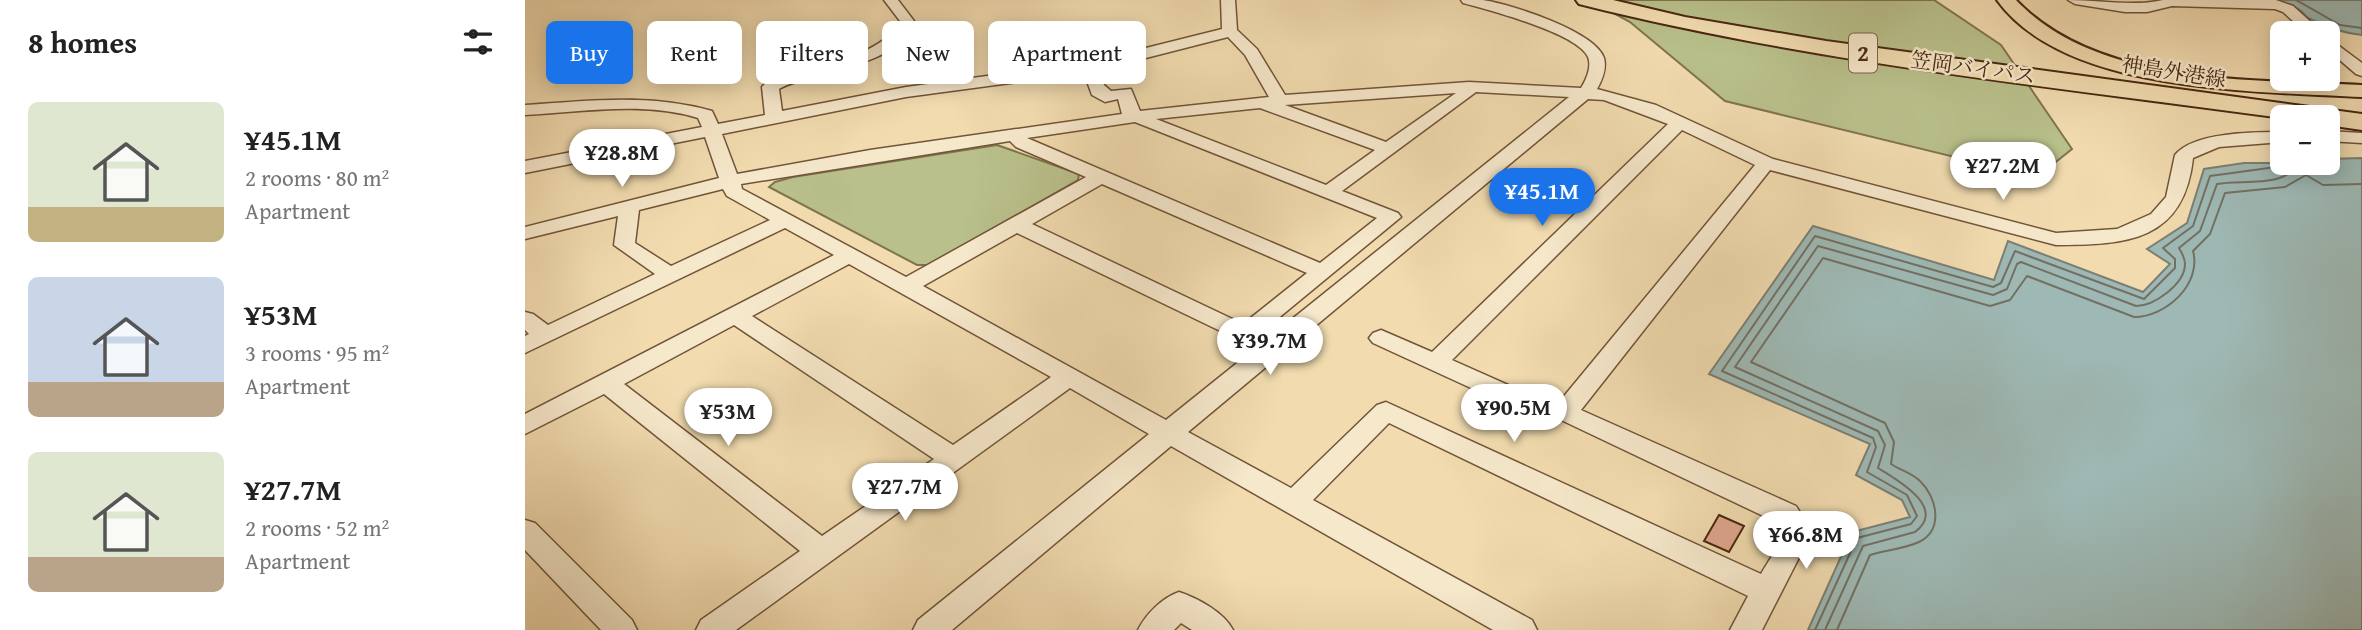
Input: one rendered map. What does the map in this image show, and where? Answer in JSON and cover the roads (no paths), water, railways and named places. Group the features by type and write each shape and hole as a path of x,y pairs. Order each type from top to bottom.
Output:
{"highway":[{"name":"笠岡バイパス","path":"1586,0 1685,23 1788,42 2362,122"}],"main road":[{"name":"神島外港線","path":"2005,0 2044,34 2070,47 2125,66 2202,80 2362,91"}],"street":[{"path":"774,116 770,87 781,81 837,67 893,42 907,21 891,0"},
{"path":"1228,0 1230,32"},
{"path":"929,630 1586,92 1593,83 1597,64 1595,54 1582,42 1540,23 1468,0"},
{"path":"2075,0 2125,8 2147,8 2172,2 2268,2 2294,13 2302,21"},
{"path":"1146,53 1230,32 1237,35 1258,64 1271,102 1388,149"},
{"path":"2340,52 2362,71"},
{"path":"525,167 713,131 774,116 988,81"},
{"path":"1017,225 1245,334 1391,217 1137,117 1130,113 1125,93 1105,97 1103,90 1098,91 1096,84"},
{"path":"1327,192 1468,92 1469,87"},
{"path":"525,233 729,182 870,156 1137,117 1271,102 1469,87 1586,92 1629,101 1766,163 2056,239 2134,233 2169,208 2178,190 2184,155 2224,141 2270,138"},
{"path":"525,110 656,104 691,109 706,116 734,192 1169,431 1521,630"},
{"path":"1436,363 1679,123"},
{"path":"1014,135 1022,143 1322,272"},
{"path":"2340,137 2362,138"},
{"path":"1566,411 1766,163"},
{"path":"907,286 1101,177"},
{"path":"629,208 624,245 670,275"},
{"path":"525,345 786,220"},
{"path":"525,425 850,255"},
{"path":"736,316 954,458"},
{"path":"525,319 546,335"},
{"path":"1381,338 1530,405 1566,411 1573,417 1786,514 1794,526 1795,538 1746,630"},
{"path":"712,630 1070,376"},
{"path":"605,382 822,552"},
{"path":"1293,503 1386,411 1766,590"},
{"path":"525,531 621,630"},
{"path":"1154,630 1179,605 1217,630"}],"water":[{"path":"2273,0 2362,0 2362,35 2340,31 2340,21 2314,21 2287,4"},
{"path":"2362,158 2362,630 1808,630 1852,532 1910,517 1902,500 1856,475 1870,444 1709,374 1813,226 1994,280 2008,241 2143,292 2170,264 2147,249 2187,223 2204,169 2244,163 2270,163 2270,175 2340,175 2340,159"}]}
